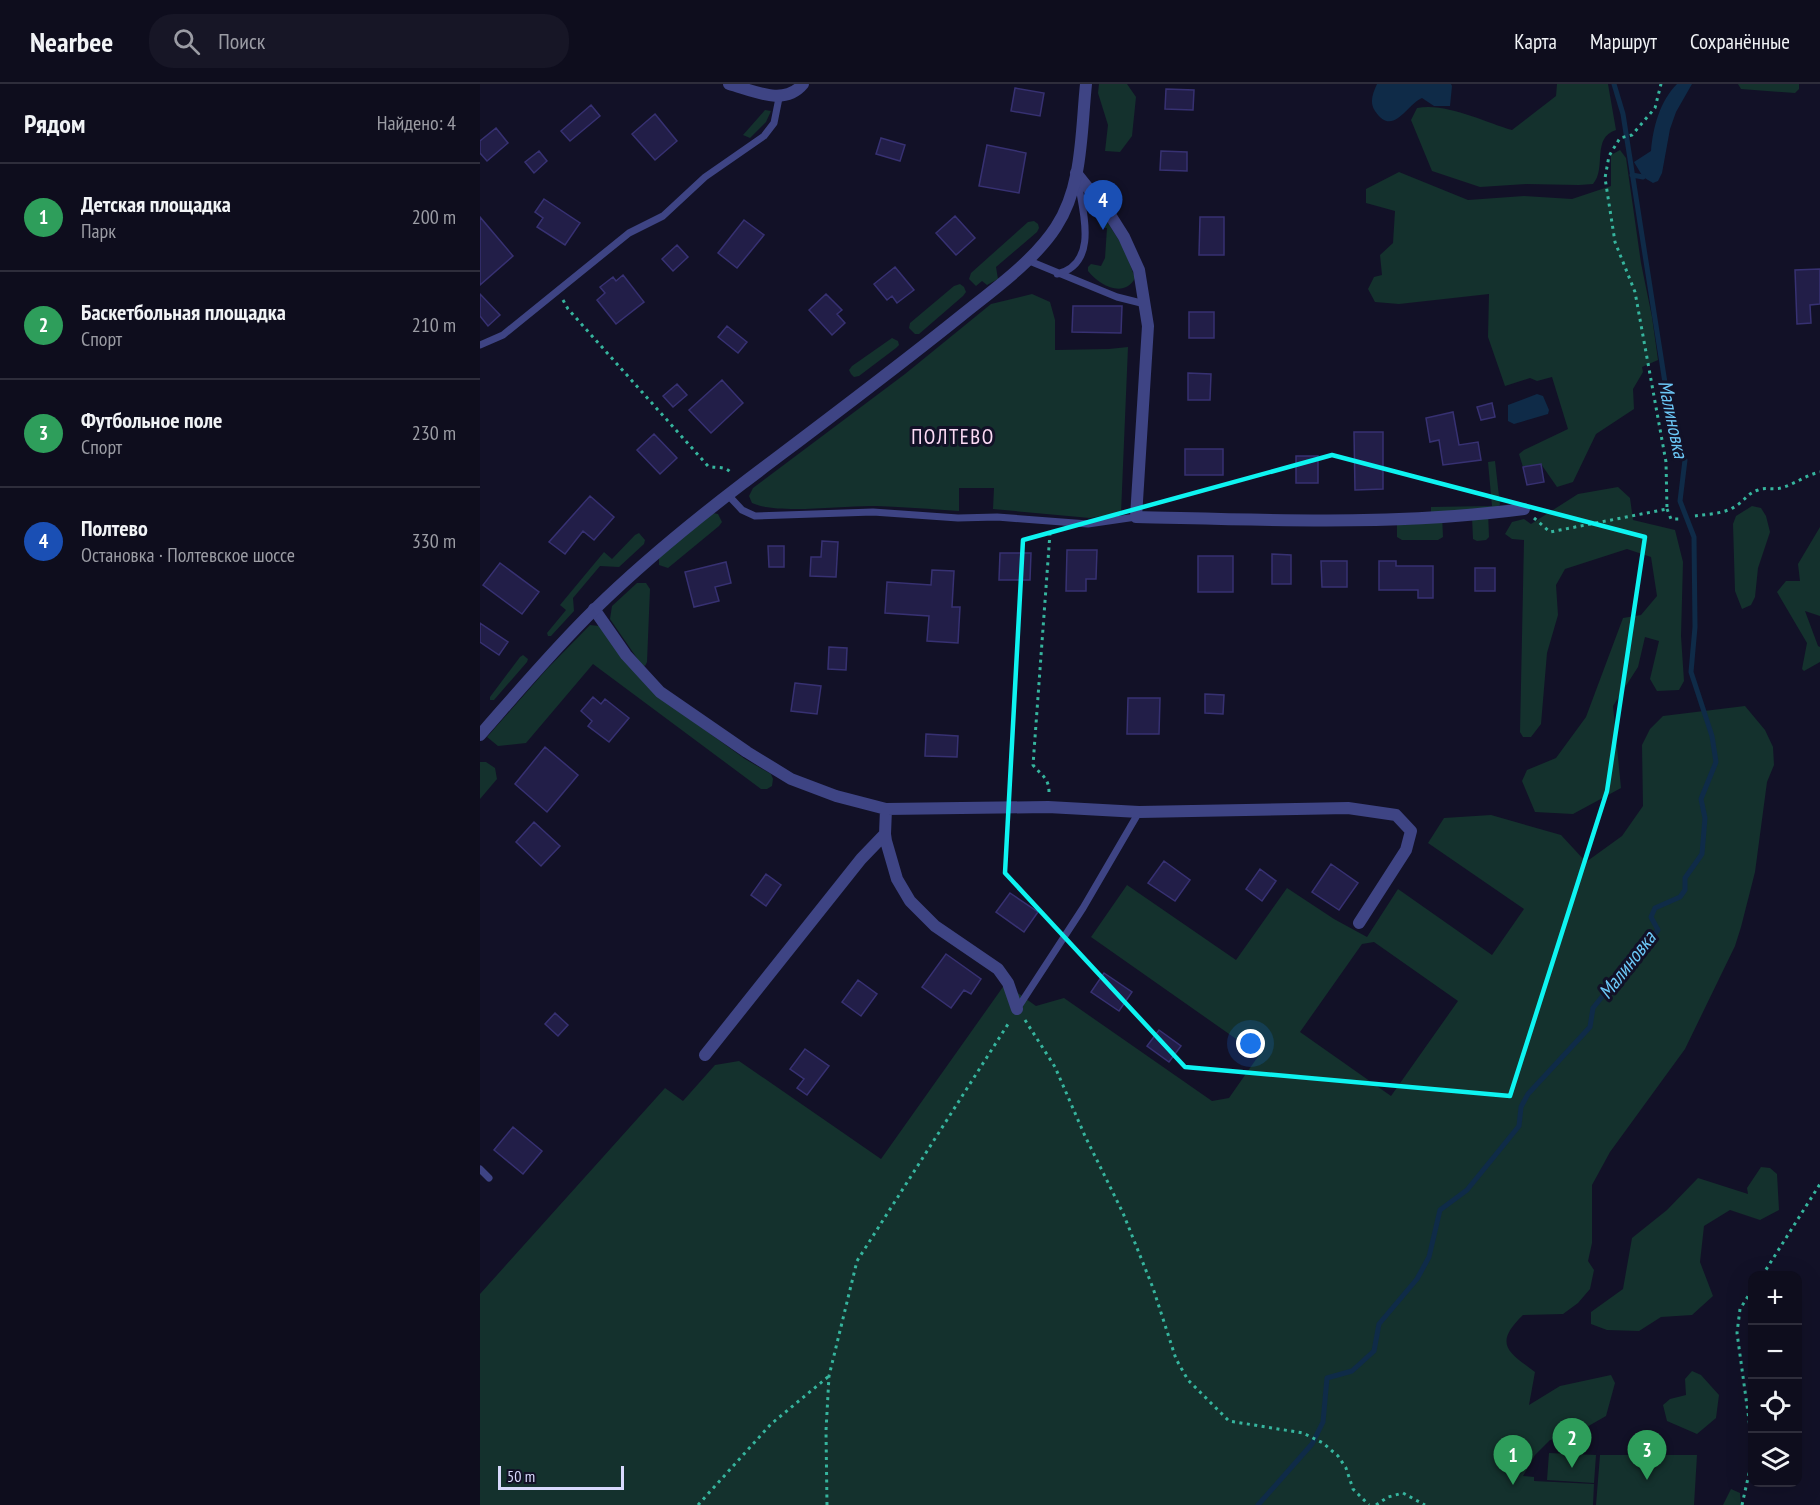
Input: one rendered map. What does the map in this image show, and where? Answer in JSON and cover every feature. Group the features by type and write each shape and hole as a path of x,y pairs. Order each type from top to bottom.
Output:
{"street":[{"path":"729,84 779,98 799,89 803,84"},
{"path":"480,735 594,609 658,552 728,495 907,360 1005,281 1047,240 1061,219 1070,198 1076,173 1085,84"},
{"path":"1076,173 1100,201 1124,237 1139,270 1145,304 1148,326 1136,517 1336,521 1485,514 1524,509"},
{"path":"594,609 626,655 660,692 747,752 791,779 836,796 886,809 1048,807 1139,812 1348,808 1396,815 1411,831 1407,850 1359,923"},
{"path":"886,809 886,841 897,879 910,901 935,926 998,969 1008,983 1017,1009"},
{"path":"705,1055 861,859 885,834"}],"lane":[{"path":"480,345 503,335 629,233 663,216 705,177 764,136 774,123 779,98"},
{"path":"1057,274 1074,264 1086,241 1076,173"},
{"path":"1027,260 1117,297 1145,304"},
{"path":"728,495 742,510 755,516 873,513 958,518 997,517 1088,524 1136,517"},
{"path":"1017,1009 1083,908 1139,812"},
{"path":"480,1168 489,1178"}],"path":[{"path":"1661,84 1655,108 1632,135 1620,138 1609,156 1605,178 1615,242 1635,292 1666,462 1667,509 1671,519 1682,519"},
{"path":"558,290 568,309 708,466 713,468 721,466 728,469 741,485"},
{"path":"1695,516 1727,511 1734,508 1750,493 1759,489 1778,489 1820,472"},
{"path":"1524,509 1550,532 1667,509"},
{"path":"1048,807 1049,784 1046,777 1033,765 1050,522"},
{"path":"827,1505 826,1431 829,1376 857,1261 1017,1009 1055,1067 1085,1136 1123,1213 1153,1288 1176,1359 1188,1380 1229,1421 1303,1432 1323,1443 1338,1456 1346,1468 1353,1489 1369,1505"},
{"path":"1765,1271 1820,1184"},
{"path":"1748,1296 1740,1309 1737,1333 1751,1433"},
{"path":"698,1505 771,1424 829,1376"},
{"path":"1742,1505 1748,1478"},
{"path":"1376,1505 1388,1497 1403,1493 1425,1505"}],"highlighted area":[{"path":"1332,455 1645,537 1607,791 1510,1096 1185,1067 1005,873 1023,540"}],"green space":[{"path":"1099,84 1127,84 1136,97 1132,136 1120,152 1105,151 1108,125 1098,93"},
{"path":"1557,84 1608,84 1616,130 1608,134 1601,146 1599,170 1593,184 1480,187 1432,171 1411,120 1417,108 1452,110 1512,130 1556,96"},
{"path":"1738,84 1799,84 1799,89 1795,93 1741,89"},
{"path":"765,110 771,111 766,122 750,138 743,135"},
{"path":"1620,150 1626,158 1658,360 1642,367 1643,372 1633,389 1634,409 1596,434 1573,482 1557,487 1541,464 1523,467 1519,454 1568,429 1552,377 1537,381 1530,378 1505,386 1488,337 1489,294 1399,304 1375,302 1368,289 1374,277 1382,275 1380,255 1393,243 1395,211 1366,203 1366,189 1399,172 1468,200 1524,196 1572,199 1611,186 1611,155"},
{"path":"1102,214 1124,248 1135,278 1125,288 1118,289 1105,285 1088,271 1091,264 1101,266 1105,258 1107,228 1100,227 1098,218"},
{"path":"1034,221 1038,224 1037,232 996,267 998,279 987,285 982,281 976,286 969,279 971,273 1028,222"},
{"path":"960,284 966,292 963,296 919,334 915,334 909,328 910,323 954,286"},
{"path":"1032,294 1050,302 1055,320 1055,350 1128,347 1121,513 1090,518 993,509 994,488 959,488 959,511 876,506 794,509 763,507 752,503 749,496 753,488 905,374 991,304"},
{"path":"892,338 898,341 899,345 896,348 859,376 854,377 851,374 849,370 852,366"},
{"path":"1495,461 1500,505 1488,511 1489,537 1486,540 1473,539 1472,517 1442,515 1443,537 1438,540 1402,540 1397,537 1397,524 1431,518 1431,507 1492,506 1488,462"},
{"path":"1618,487 1630,498 1633,520 1675,530 1683,562 1681,636 1684,681 1679,690 1657,691 1650,679 1659,641 1645,637 1638,667 1613,706 1621,788 1573,814 1535,812 1522,781 1527,770 1556,758 1586,717 1623,618 1641,615 1657,596 1651,557 1627,549 1565,569 1556,585 1558,615 1547,653 1541,724 1531,737 1523,737 1520,732 1524,540 1512,539 1505,534 1512,522 1524,519 1531,524 1578,494"},
{"path":"1752,506 1761,508 1766,516 1770,532 1758,568 1755,597 1751,605 1742,609 1735,591 1733,524 1736,516"},
{"path":"713,513 718,514 722,522 719,526 668,568 659,565 659,557"},
{"path":"1820,527 1820,616 1805,611 1820,647 1820,662 1804,671 1802,669 1807,643 1777,592 1786,581 1800,581 1798,564"},
{"path":"639,533 645,540 644,544 619,567 600,566 573,598 574,611 551,636 548,636 547,633 566,610 560,605 604,552 612,559"},
{"path":"637,583 646,583 650,589 645,666 641,664 610,619 612,606"},
{"path":"590,625 599,626 658,696 745,759 771,774 772,786 761,789 593,664 526,743 498,746 487,737 546,670"},
{"path":"523,655 528,659 527,662 494,700 490,700 490,697"},
{"path":"1745,706 1765,730 1773,747 1774,765 1767,782 1755,872 1735,946 1685,1049 1610,1152 1592,1185 1592,1243 1588,1261 1594,1270 1590,1289 1578,1303 1563,1314 1523,1315 1508,1333 1506,1341 1511,1353 1535,1372 1529,1405 1560,1386 1611,1375 1615,1383 1606,1416 1571,1436 1550,1440 1535,1455 1523,1476 1534,1477 1534,1481 1594,1484 1593,1505 480,1505 480,1294 665,1088 683,1101 715,1065 739,1061 881,1159 1005,984 1036,1006 1064,998 1212,1101 1229,1098 1259,1055 1091,937 1127,885 1236,960 1287,888 1334,919 1367,937 1398,889 1492,955 1524,909 1428,843 1444,818 1491,815 1561,835 1586,862 1622,836 1643,806 1642,745 1650,729 1663,716","holes":["1374,942 1458,1001 1391,1096 1300,1032 1362,944"]},
{"path":"480,762 486,762 495,768 497,779 480,799"},
{"path":"1761,1167 1770,1168 1777,1174 1779,1210 1760,1220 1730,1210 1704,1226 1700,1262 1713,1296 1692,1315 1661,1317 1639,1331 1607,1330 1591,1324 1591,1312 1623,1289 1632,1238 1667,1210 1698,1178 1748,1194 1747,1188"},
{"path":"1692,1371 1701,1375 1719,1395 1716,1418 1697,1434 1667,1421 1663,1405 1670,1399 1686,1395 1685,1379"},
{"path":"1549,1453 1596,1455 1594,1483 1547,1480"},
{"path":"1600,1455 1697,1455 1694,1505 1596,1505"},
{"path":"1731,1489 1740,1493 1741,1505 1723,1505"}],"water":[{"path":"1377,84 1451,84 1450,106 1434,106 1422,98 1400,117 1388,121 1373,108 1372,98"},
{"path":"1677,84 1692,84 1676,112 1670,129 1662,173 1658,181 1653,183 1643,177 1634,162 1651,151 1658,115 1666,98"},
{"path":"1537,394 1543,396 1549,410 1548,414 1514,424 1508,421 1508,405"}],"building":[{"path":"1015,88 1044,93 1040,116 1011,111"},
{"path":"1166,89 1194,90 1193,110 1165,109"},
{"path":"591,105 600,116 570,141 561,131"},
{"path":"655,114 677,141 655,160 632,134"},
{"path":"496,128 508,143 487,161 480,153 480,141"},
{"path":"881,138 905,145 900,161 876,154"},
{"path":"987,145 1026,153 1019,193 979,186"},
{"path":"539,151 547,161 534,173 525,162"},
{"path":"1161,151 1187,152 1187,171 1160,170"},
{"path":"544,199 580,223 565,245 537,227 543,218 535,212"},
{"path":"955,216 975,238 956,255 936,233"},
{"path":"480,217 513,256 480,285"},
{"path":"1200,217 1224,217 1224,255 1199,255"},
{"path":"744,220 764,235 737,268 718,253"},
{"path":"677,245 688,257 673,271 662,259"},
{"path":"895,267 914,290 897,303 892,296 887,300 874,284"},
{"path":"1820,269 1820,304 1810,305 1811,323 1797,324 1795,270"},
{"path":"623,275 644,302 616,324 597,300 605,293 600,287 613,277 616,281"},
{"path":"480,294 500,315 488,326 480,316"},
{"path":"826,294 842,310 837,314 845,323 832,335 809,310"},
{"path":"1073,306 1122,306 1121,333 1072,332"},
{"path":"1189,312 1214,312 1214,338 1189,338"},
{"path":"727,326 747,342 738,353 718,337"},
{"path":"1188,373 1211,374 1210,400 1188,400"},
{"path":"722,380 743,403 711,433 689,410"},
{"path":"677,384 687,395 673,407 663,396"},
{"path":"1492,403 1495,417 1481,420 1477,407"},
{"path":"1453,412 1459,445 1478,442 1481,460 1443,465 1439,440 1430,442 1426,418"},
{"path":"1354,432 1383,432 1383,489 1355,490"},
{"path":"654,434 677,458 660,474 637,450"},
{"path":"1185,449 1223,449 1223,475 1185,475"},
{"path":"1296,456 1318,456 1318,483 1296,483"},
{"path":"1541,464 1544,482 1527,485 1523,467"},
{"path":"590,496 614,517 594,540 583,531 565,554 549,542"},
{"path":"822,541 838,542 836,577 810,576 811,557 821,557"},
{"path":"768,546 784,546 784,567 769,567"},
{"path":"1067,550 1097,550 1096,579 1086,579 1086,591 1066,591"},
{"path":"1000,553 1031,553 1030,580 999,580"},
{"path":"1272,554 1291,555 1291,584 1272,584"},
{"path":"1198,556 1233,556 1233,592 1198,592"},
{"path":"1321,561 1347,561 1347,587 1322,587"},
{"path":"1379,561 1396,561 1396,566 1433,566 1433,598 1418,598 1418,590 1379,590"},
{"path":"726,562 731,583 715,587 719,601 694,607 685,572"},
{"path":"500,563 539,592 522,614 483,585"},
{"path":"1475,568 1495,568 1495,591 1475,591"},
{"path":"932,570 954,571 952,607 960,607 958,643 927,641 929,616 885,613 887,582 931,585"},
{"path":"480,623 508,642 499,655 480,642"},
{"path":"829,647 847,648 846,670 828,669"},
{"path":"795,683 821,686 817,714 791,711"},
{"path":"1205,694 1224,695 1223,714 1205,713"},
{"path":"593,697 601,704 605,699 629,718 609,742 588,726 592,721 581,711"},
{"path":"1128,698 1160,698 1159,734 1127,734"},
{"path":"926,734 958,736 957,757 925,756"},
{"path":"545,747 578,775 547,812 515,784"},
{"path":"534,822 560,846 541,866 516,842"},
{"path":"1164,861 1190,880 1175,901 1148,883"},
{"path":"1331,864 1358,883 1339,910 1312,892"},
{"path":"1260,869 1276,881 1262,901 1246,889"},
{"path":"766,874 781,885 766,906 751,895"},
{"path":"1010,893 1038,912 1024,932 996,912"},
{"path":"946,954 981,979 971,994 964,990 951,1008 922,987"},
{"path":"1104,973 1132,992 1119,1011 1091,992"},
{"path":"858,980 877,994 861,1016 842,1002"},
{"path":"555,1013 568,1025 558,1036 545,1024"},
{"path":"1159,1030 1181,1046 1169,1062 1147,1046"},
{"path":"805,1049 829,1066 807,1095 797,1088 804,1079 790,1069"},
{"path":"513,1127 542,1151 523,1174 494,1150"}],"waterway":[{"name":"Малиновка","path":"1258,1505 1312,1444 1323,1422 1327,1378 1352,1371 1374,1351 1379,1324 1417,1279 1429,1257 1440,1210 1467,1190 1519,1126 1521,1107 1528,1094 1590,1027 1593,1008 1622,972 1627,959 1647,945 1658,930 1651,917 1655,908 1680,897 1685,890 1685,878 1702,854 1705,818 1701,799 1716,762 1712,736 1691,672 1695,627 1694,537 1680,501 1685,460 1673,434 1623,114 1614,84"},
{"path":"1632,175 1643,177"}],"place":[{"name":"Полтево","path":"1103,230"},
{"name":"Баскетбольная площадка","path":"1572,1468"},
{"name":"Футбольное поле","path":"1647,1480"},
{"name":"Детская площадка","path":"1513,1485"}],"district":[{"name":"ПОЛТЕВО","path":"953,437"}]}
